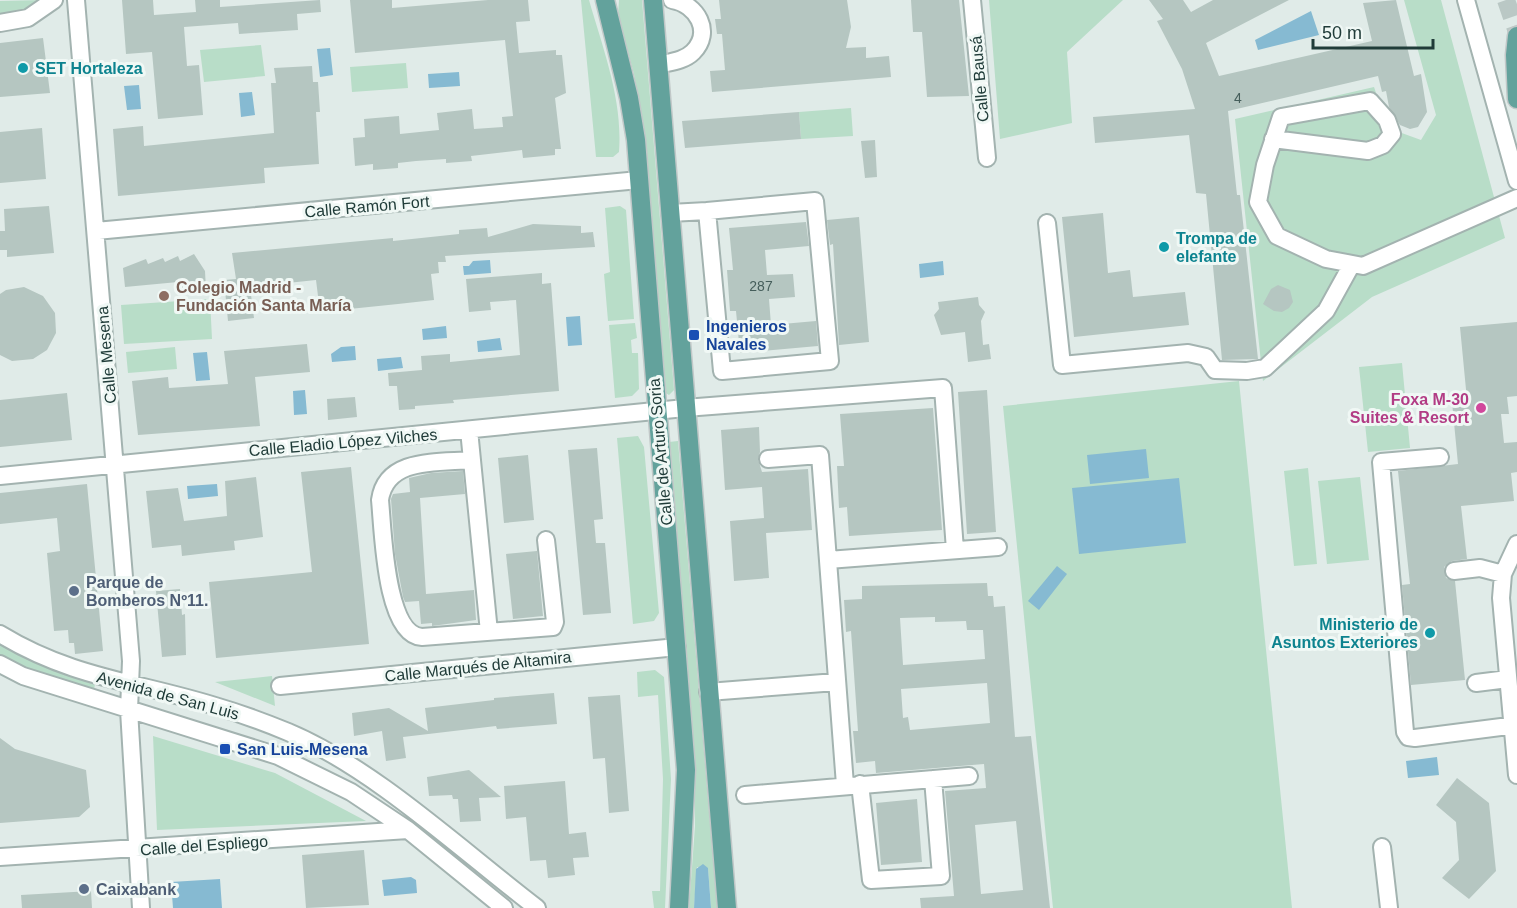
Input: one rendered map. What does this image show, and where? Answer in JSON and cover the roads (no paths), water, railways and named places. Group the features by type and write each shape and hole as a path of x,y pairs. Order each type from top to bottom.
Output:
{"main road":[{"name":"Calle de Arturo Soria","path":"605,0 629,98 639,180 686,770 679,908"},
{"name":"Calle de Arturo Soria","path":"653,0 727,908"},
{"path":"1517,36 1515,55 1517,99"}],"street":[{"path":"0,22 28,18 54,0"},
{"name":"Calle Mesena","path":"76,0 131,661 129,710 141,908"},
{"path":"658,65 686,58 694,51 702,33 697,14 690,6 672,0"},
{"name":"Calle Bausá","path":"972,0 987,158"},
{"path":"1466,0 1517,181"},
{"path":"1273,139 1368,151 1383,145 1392,134 1387,120 1370,101 1281,117 1273,139 1264,165 1258,202 1277,236 1326,259 1363,266 1517,198"},
{"name":"Calle Ramón Fort","path":"96,231 639,180"},
{"path":"670,213 815,201 830,361 722,371 707,211"},
{"path":"1047,222 1062,365 1188,353 1206,357 1215,370 1246,371 1265,368 1326,311 1352,264"},
{"name":"Calle Eladio López Vilches","path":"0,476 685,408 943,388 955,550"},
{"path":"469,430 489,632"},
{"path":"768,459 820,455 836,682 852,785 871,880 941,876 933,779"},
{"path":"1440,457 1381,462 1405,732 1408,737 1415,738 1515,725"},
{"path":"472,460 409,465 392,474 381,488 380,500 390,593 407,632 414,637 422,637 553,627 555,622 546,540"},
{"path":"1517,544 1503,574 1501,598 1508,679 1515,725 1517,775"},
{"path":"828,560 998,547"},
{"path":"1454,571 1480,568 1503,574"},
{"name":"Avenida de San Luis","path":"0,634 31,653 103,679 215,705 288,732 323,749 393,796 537,908"},
{"name":"Calle Marqués de Altamira","path":"280,686 677,647"},
{"name":"Avenida de San Luis","path":"0,664 24,676 278,756 351,792 408,830 496,906"},
{"path":"1476,683 1508,679"},
{"path":"708,692 836,682"},
{"path":"745,795 969,776"},
{"name":"Calle del Espliego","path":"0,857 408,830"},
{"path":"1382,847 1389,908"}],"water":[{"path":"1311,11 1319,35 1258,50 1255,40"},
{"path":"330,48 333,75 320,77 317,49"},
{"path":"459,72 460,86 429,88 428,74"},
{"path":"139,85 141,109 127,110 124,86"},
{"path":"252,92 255,115 241,117 239,93"},
{"path":"490,260 491,273 464,275 463,266 469,266 473,261"},
{"path":"943,261 944,275 920,278 919,264"},
{"path":"580,316 582,345 568,346 566,317"},
{"path":"446,326 447,338 423,340 422,329"},
{"path":"500,338 502,350 478,352 477,341"},
{"path":"355,346 356,360 332,362 331,354 341,347"},
{"path":"207,352 210,380 196,381 193,353"},
{"path":"401,357 403,368 378,371 377,359"},
{"path":"305,390 307,414 294,415 293,391"},
{"path":"1146,449 1149,478 1090,484 1087,455"},
{"path":"1179,478 1186,543 1079,554 1072,488"},
{"path":"217,484 218,496 188,499 187,486"},
{"path":"1057,566 1067,574 1039,610 1028,601"},
{"path":"1437,757 1439,775 1408,778 1406,761"},
{"path":"703,864 708,868 711,908 694,908 696,869"},
{"path":"411,877 416,880 417,893 384,896 382,880"},
{"path":"220,879 222,908 173,908 171,882"}],"tunnel":[{"path":"1506,0 1517,32"}],"place":[{"name":"SET Hortaleza","path":"23,68"},
{"name":"Trompa de elefante","path":"1164,247"},
{"name":"Colegio Madrid - Fundación Santa María","path":"164,296"},
{"name":"Ingenieros Navales","path":"694,335"},
{"name":"Foxa M-30 Suites & Resort","path":"1481,408"},
{"name":"Parque de Bomberos Nº11.","path":"74,591"},
{"name":"Ministerio de Asuntos Exteriores","path":"1430,633"},
{"name":"San Luis-Mesena","path":"225,749"},
{"name":"Caixabank","path":"84,889"}]}
